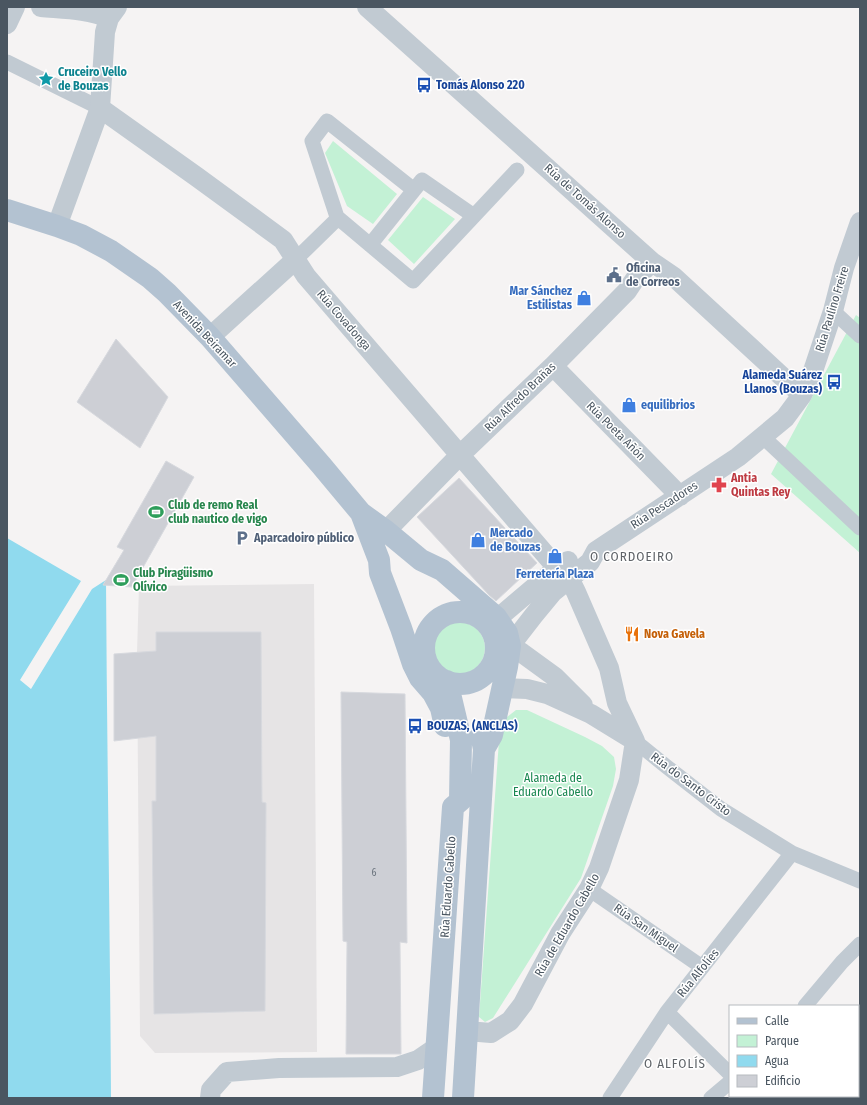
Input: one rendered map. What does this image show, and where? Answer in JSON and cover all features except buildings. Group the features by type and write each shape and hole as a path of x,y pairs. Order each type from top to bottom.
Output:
{"main road":[{"name":"Avenida Beiramar","path":"7,210 81,235 111,251 150,278 172,297 210,337 361,513 386,531 421,560 442,570 489,626"},
{"name":"Avenida Beiramar","path":"361,513 379,560 390,567 413,617 425,646 426,658 430,668 438,676 456,683"},
{"path":"379,560 380,573 413,664 420,678 433,693 441,708 449,754 447,800 453,807"},
{"name":"Avenida Beiramar","path":"421,560 430,576 489,626"},
{"path":"425,646 427,635 433,625 442,617 454,613 489,626"},
{"path":"456,683 473,682 488,672 492,665 496,651 489,626"},
{"path":"463,1098 484,749 492,735 495,688 489,626"},
{"path":"492,665 495,688"},
{"name":"Rúa Eduardo Cabello","path":"433,1098 453,807 460,801 461,740 456,683"},
{"name":"Rúa do Santo Cristo","path":"456,683 495,688"}],"street":[{"path":"7,24 15,7"},
{"path":"41,7 89,12 113,12 105,32 100,108 57,226"},
{"name":"Rúa de Tomás Alonso","path":"368,7 652,262 674,277 802,395"},
{"path":"7,62 100,108"},
{"name":"Rúa Covadonga","path":"100,108 283,240 306,276 563,573"},
{"path":"414,190 328,121 312,141 337,217 413,282 517,170"},
{"path":"370,245 422,180 474,216"},
{"path":"210,337 295,260 335,221 337,217"},
{"name":"Rúa Paulino Freire","path":"802,395 812,374 833,311 844,268 860,222"},
{"name":"Rúa Alfredo Brañas","path":"386,531 460,455 628,291 635,279 652,262"},
{"path":"833,311 860,336"},
{"name":"Rúa Poeta Añón","path":"552,366 680,496"},
{"name":"Rúa Pescadores","path":"489,626 504,613 563,573 583,552 596,551 738,457 784,418 802,395"},
{"path":"763,437 860,528"},
{"path":"563,573 576,592 609,668 617,703 635,741"},
{"name":"Rúa Pescadores","path":"489,626 534,614 553,592 563,573"},
{"name":"Rúa do Santo Cristo","path":"489,626 555,677 591,714"},
{"name":"Rúa do Santo Cristo","path":"495,688 527,689 547,694 591,714 635,741 721,809 792,853 860,881"},
{"name":"Rúa de Eduardo Cabello","path":"467,1032 491,1033 510,1021 523,1004 560,934 589,889 599,868 629,780 635,741"},
{"name":"Rúa Alfolíes","path":"610,1098 666,1012 792,853"},
{"name":"Rúa San Miguel","path":"589,889 702,967"},
{"path":"806,1005 842,962 860,944"},
{"path":"666,1012 729,1073"},
{"path":"210,1098 211,1090 227,1072 279,1068 397,1067 418,1060 437,1047"},
{"path":"711,1098 729,1083"}],"shaded area":[{"path":"314,584 317,1052 155,1053 140,1036 137,653 139,586"}],"green space":[{"path":"333,141 397,194 373,224 347,206 325,153"},
{"path":"423,197 455,219 414,264 388,240"},
{"path":"856,315 860,318 860,553 771,474"},
{"path":"454,622 464,622 478,629 485,643 485,653 478,667 464,674 454,674 444,670 437,663 433,653 433,643 437,633 444,626"},
{"name":"Alameda de Eduardo Cabello","path":"516,710 527,710 602,746 614,757 616,769 613,786 581,878 493,1018 485,1022 479,1017 500,727 507,717"}],"water":[{"path":"7,538 81,581 20,680 31,689 92,589 106,580 111,1098 7,1098"}],"place":[{"name":"Cruceiro Vello de Bouzas","path":"46,79"},
{"name":"Tomás Alonso 220","path":"424,85"},
{"name":"Oficina de Correos","path":"614,275"},
{"name":"Mar Sánchez Estilistas","path":"584,298"},
{"name":"Alameda Suárez Llanos (Bouzas)","path":"834,382"},
{"name":"equilibrios","path":"629,405"},
{"name":"Antia Quintas Rey","path":"719,485"},
{"name":"Club de remo Real club nautico de vigo","path":"156,512"},
{"name":"Aparcadoiro público","path":"242,538"},
{"name":"Mercado de Bouzas","path":"478,540"},
{"name":"Ferretería Plaza","path":"555,556"},
{"name":"Club Piragüismo Olívico","path":"121,580"},
{"name":"Nova Gavela","path":"632,634"},
{"name":"BOUZAS, (ANCLAS)","path":"415,726"}],"district":[{"name":"O CORDOEIRO","path":"632,556"},
{"name":"O ALFOLÍS","path":"675,1063"}]}
